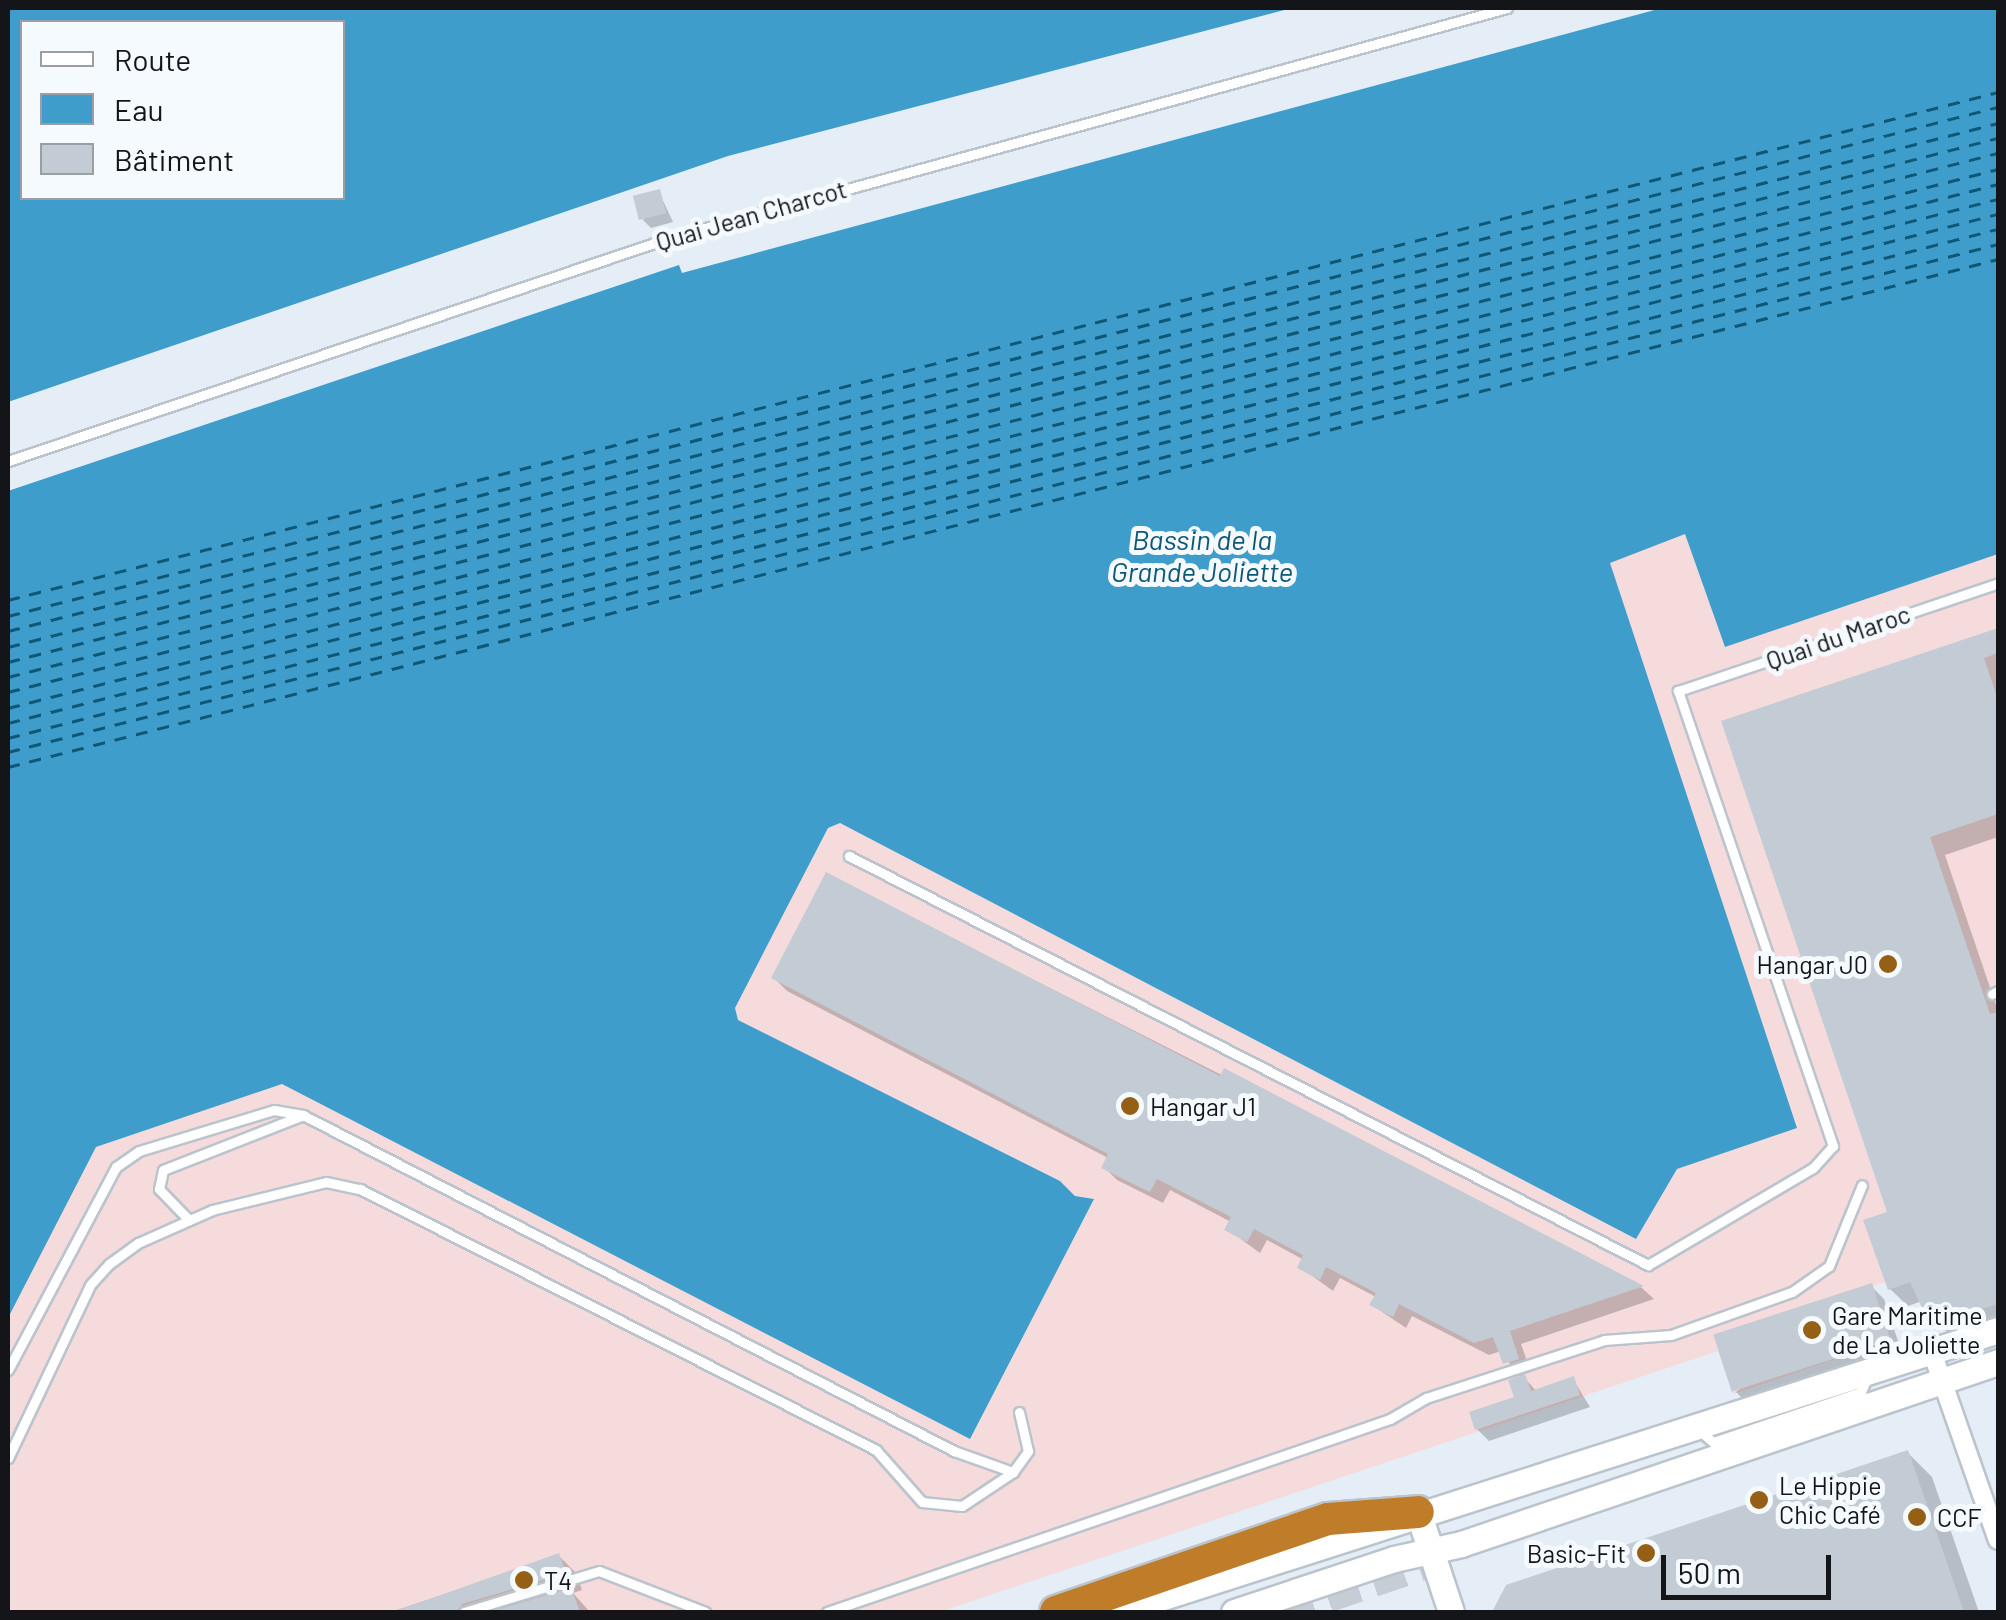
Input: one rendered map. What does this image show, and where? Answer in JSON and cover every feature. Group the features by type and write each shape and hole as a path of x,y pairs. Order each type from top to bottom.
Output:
{"highway":[{"path":"1056,1612 1328,1519 1418,1512"}],"street":[{"path":"1116,1612 1418,1512 1998,1330"},
{"path":"1932,1352 1998,1540"},
{"path":"1234,1612 1433,1552 1998,1362"},
{"path":"1418,1512 1452,1612"}],"lane":[{"name":"Quai Jean Charcot","path":"8,461 668,238 1507,8"},
{"name":"Quai du Maroc","path":"849,856 1648,1265 1813,1168 1833,1146 1678,692 1998,584"},
{"path":"8,1370 88,1209 116,1167 139,1151 274,1110 303,1114 795,1374 954,1451 1013,1472"},
{"path":"189,1220 158,1189 163,1170 303,1114"},
{"path":"8,1458 90,1284 138,1243 189,1220 298,1184 360,1189 876,1450 922,1502 962,1506 1013,1472 1028,1451 1019,1412"},
{"path":"827,1612 1390,1420 1426,1398 1604,1340 1671,1335 1792,1292 1829,1266 1862,1185"},
{"path":"464,1612 599,1571 705,1612"}],"shaded area":[{"path":"1685,534 1725,647 1998,554 1998,1304 1938,1322 1925,1314 1907,1275 1873,1286 1891,1340 1733,1394 1718,1351 940,1612 8,1612 8,1318 96,1147 282,1084 970,1438 1094,1199 1076,1196 1059,1180 738,1020 735,1008 828,827 840,823 1636,1239 1677,1169 1797,1127 1610,577 1610,563 1621,555"}],"water":[{"path":"8,8 1292,8 728,156 8,402"},
{"name":"Bassin de la Grande Joliette","path":"1662,8 1998,8 1998,554 1725,647 1685,534 1610,563 1797,1128 1677,1169 1636,1239 840,823 828,828 786,909 735,1008 738,1020 1060,1181 1075,1196 1094,1199 970,1439 282,1084 96,1147 8,1318 8,491 679,265 682,273"}],"building":[{"path":"660,189 666,213 639,220 633,196"},
{"path":"1998,628 1998,653 1984,658 1998,700 1998,814 1930,837 1990,1014 1998,1012 1998,1304 1938,1322 1925,1314 1910,1282 1888,1290 1863,1220 1887,1212 1721,721"},
{"name":"Hangar J1","path":"826,872 1220,1076 1224,1068 1644,1286 1510,1331 1519,1359 1503,1364 1493,1337 1474,1343 1399,1304 1393,1317 1369,1305 1376,1293 1326,1267 1320,1280 1297,1268 1303,1255 1254,1229 1247,1242 1224,1230 1231,1217 1157,1179 1150,1192 1101,1168 1108,1154 771,978"},
{"name":"Gare Maritime de La Joliette","path":"1872,1283 1891,1340 1732,1392 1713,1335"},
{"path":"1525,1374 1531,1391 1574,1376 1580,1395 1475,1430 1469,1412 1514,1397 1508,1380"},
{"path":"1908,1450 1964,1612 1492,1612 1506,1585"},
{"path":"559,1553 566,1573 462,1604 456,1612 393,1612"},
{"path":"571,1588 580,1612 490,1612"}],"ferry route":[{"path":"8,600 1998,92"},
{"path":"8,616 1998,107"},
{"path":"8,631 1998,123"},
{"path":"8,647 1998,138"},
{"path":"8,662 1998,153"},
{"path":"8,677 1998,169"},
{"path":"8,692 1998,184"},
{"path":"8,708 1998,199"},
{"path":"8,723 1998,214"},
{"path":"8,738 1998,229"},
{"path":"8,752 1998,244"},
{"path":"8,767 1998,259"}],"tunnel":[{"path":"1282,1612 1455,1553"}],"place":[{"name":"Hangar J0","path":"1888,964"},
{"name":"Hangar J1","path":"1130,1106"},
{"name":"Gare Maritime de La Joliette","path":"1812,1330"},
{"name":"Le Hippie Chic Café","path":"1759,1500"},
{"name":"CCF","path":"1917,1517"},
{"name":"Basic-Fit","path":"1646,1553"},
{"name":"T4","path":"524,1580"}]}
